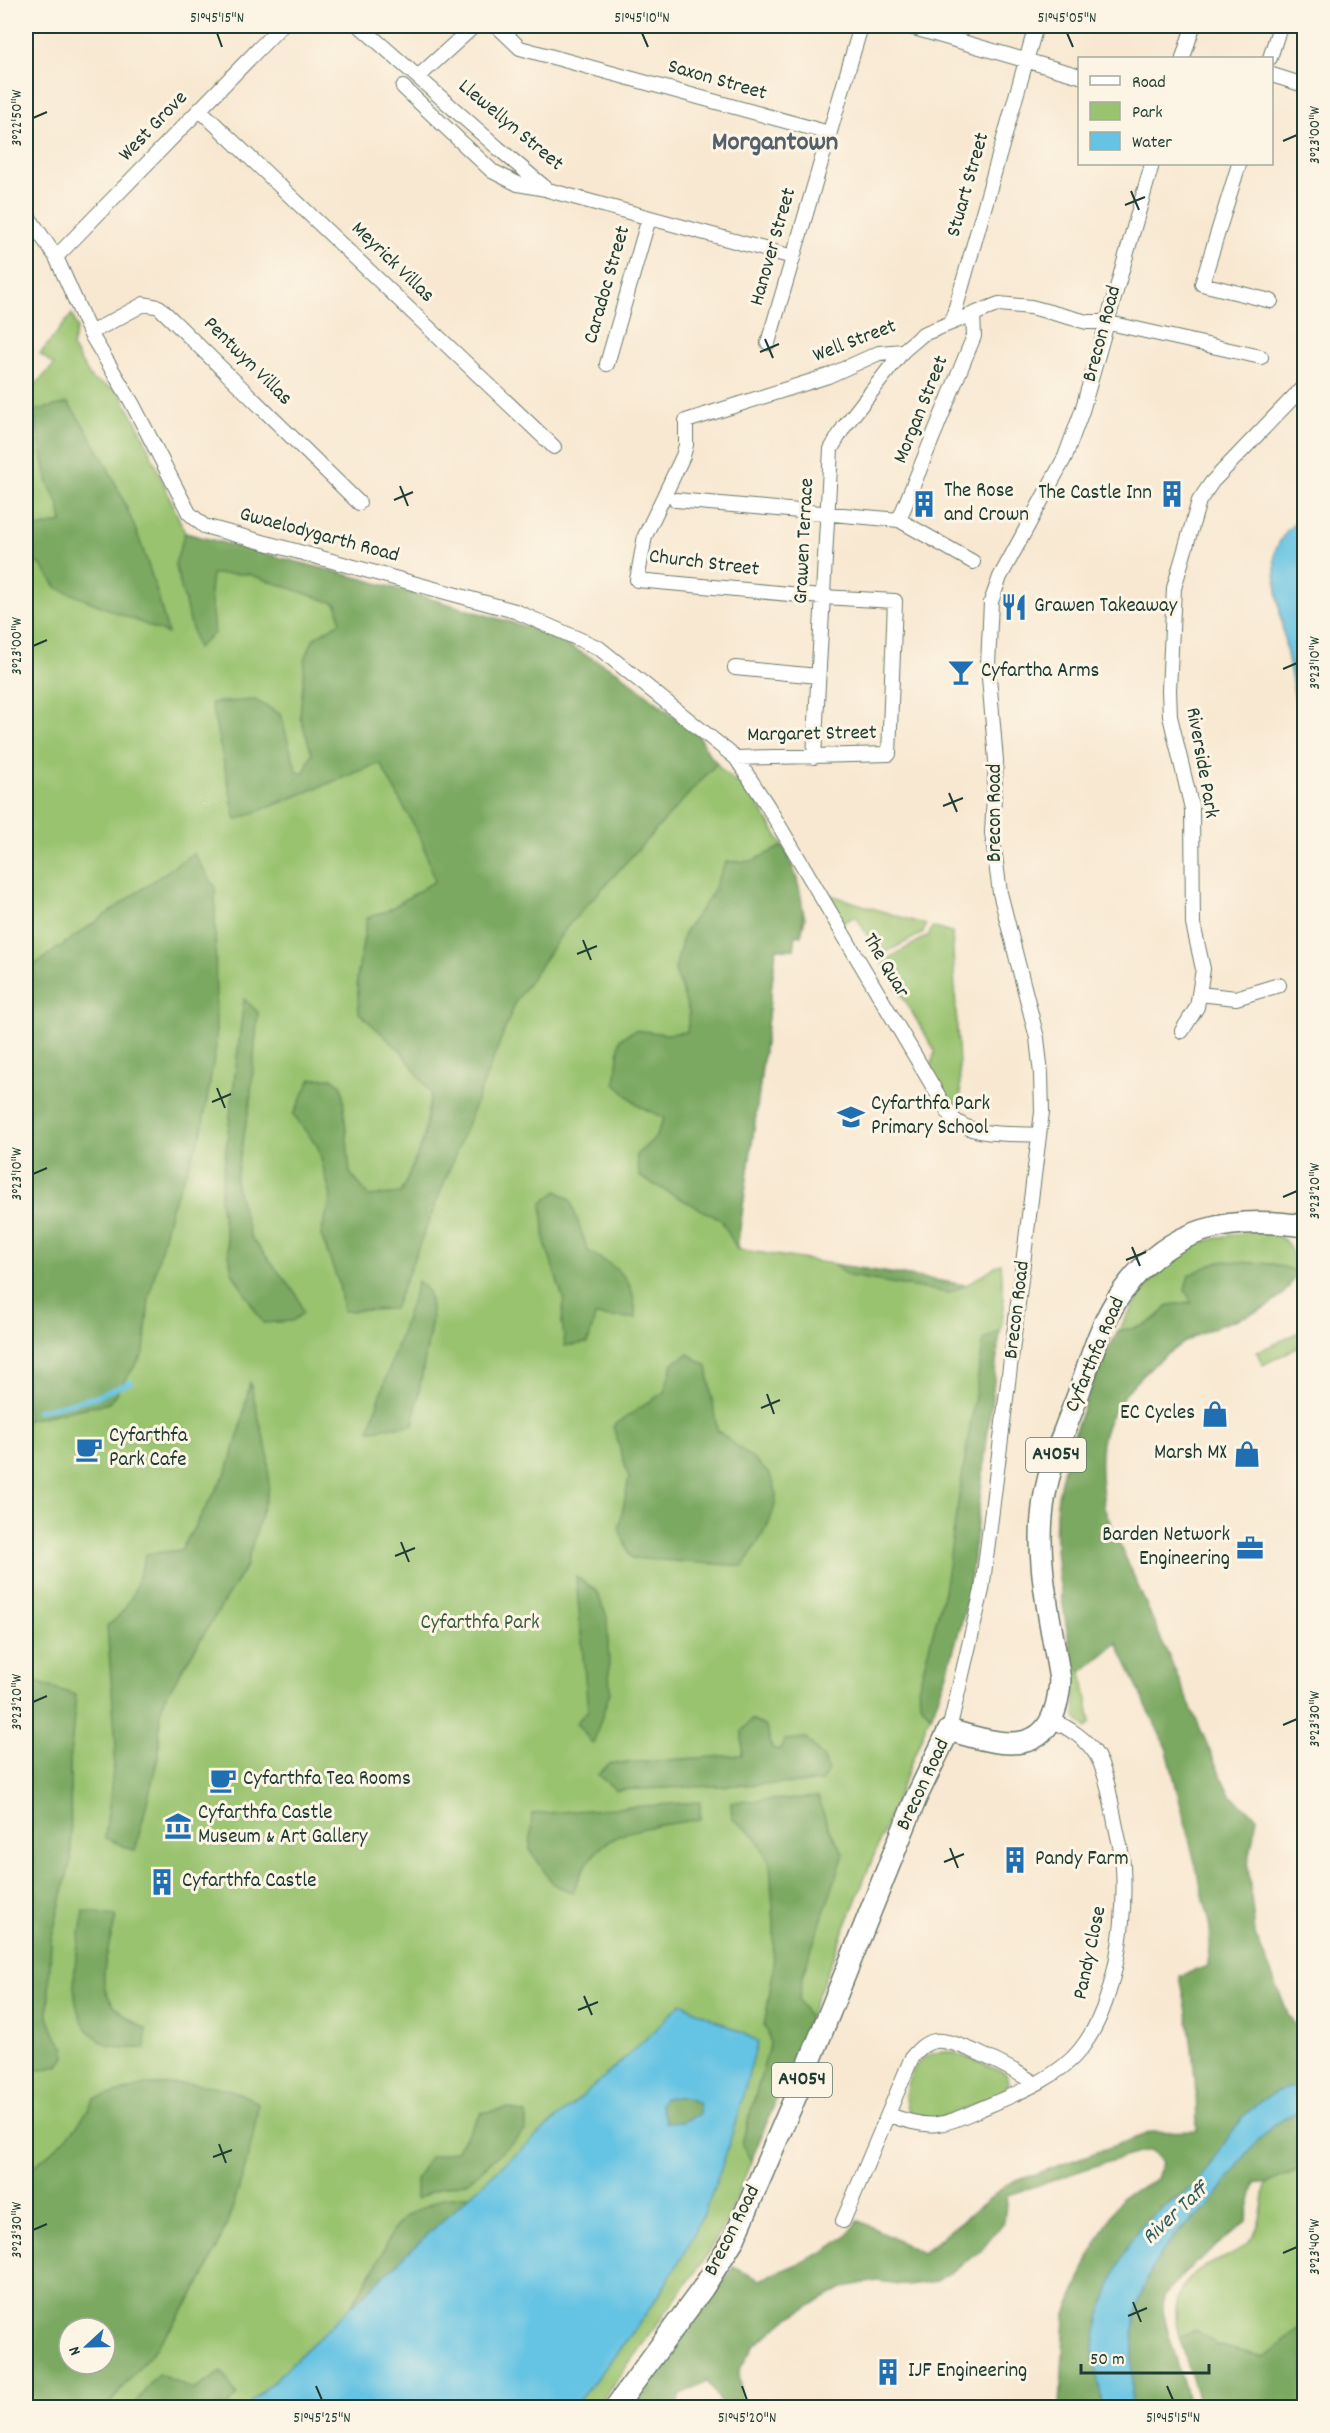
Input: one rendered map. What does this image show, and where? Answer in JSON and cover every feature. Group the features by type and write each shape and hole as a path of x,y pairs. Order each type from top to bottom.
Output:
{"main road":[{"name":"Cyfarthfa Road","path":"1051,1720 1059,1700 1060,1680 1041,1556 1042,1516 1050,1469 1100,1334 1122,1291 1152,1259 1181,1239 1206,1228 1236,1222 1259,1221 1305,1226"},
{"path":"950,1730 1008,1745 1027,1741 1046,1731 1051,1720"},
{"name":"Brecon Road","path":"615,2408 703,2288 734,2239 800,2086 916,1798 950,1730"}],"street":[{"name":"West Grove","path":"56,257 281,26"},
{"name":"Llewellyn Street","path":"360,26 548,190 793,257"},
{"path":"419,76 474,26"},
{"name":"Saxon Street","path":"498,26 520,48 829,133"},
{"name":"Hanover Street","path":"768,343 861,26"},
{"path":"907,26 1078,75"},
{"name":"Stuart Street","path":"952,321 1036,26"},
{"path":"1183,57 1192,26"},
{"path":"1270,57 1280,26"},
{"path":"1273,75 1305,85"},
{"path":"403,87 492,171 518,184 548,190"},
{"name":"Meyrick Villas","path":"200,110 554,447"},
{"name":"Brecon Road","path":"950,1730 982,1590 1039,1135 1041,1074 1037,1038 1000,893 993,843 996,760 988,665 991,602 1000,577 1065,457 1082,411 1105,322 1152,165"},
{"path":"1239,165 1202,284 1271,301"},
{"name":"Gwaelodygarth Road","path":"26,213 56,257 90,333 132,403 189,513 196,521 204,526 515,611 599,648 736,758"},
{"name":"Caradoc Street","path":"607,364 650,219"},
{"name":"Pentwyn Villas","path":"90,333 144,304 159,307 359,503"},
{"name":"Well Street","path":"686,422 828,376 879,353 903,351 923,334 999,304 1032,308 1088,322 1105,322 1261,357"},
{"name":"Morgan Street","path":"900,520 974,336 973,314"},
{"name":"Grawen Terrace","path":"813,756 831,450 844,427 903,351"},
{"name":"Riverside Park","path":"1182,1031 1197,1007 1203,969 1193,924 1192,809 1170,716 1168,690 1174,588 1199,501 1212,482 1305,386"},
{"name":"Church Street","path":"686,422 686,445 683,456 645,536 637,580 822,597"},
{"path":"676,500 900,520 973,562"},
{"name":"Margaret Street","path":"736,758 889,754 895,601 822,597"},
{"path":"735,668 818,676"},
{"name":"The Quar","path":"736,758 951,1117 960,1126 973,1130 1039,1135"},
{"path":"1199,994 1236,998 1279,985"},
{"name":"Pandy Close","path":"889,2115 929,2127 944,2124 1064,2068 1081,2049 1097,2022 1110,1983 1123,1906 1122,1865 1106,1777 1090,1748 1061,1724 1051,1720"},
{"path":"843,2221 912,2057 921,2046 935,2041 948,2042 1011,2068 1034,2083"}],"green space":[{"name":"Cyfarthfa Park","path":"72,314 77,328 72,347 92,380 119,391 140,429 185,533 363,579 540,631 618,672 700,737 708,753 722,770 734,781 748,788 790,857 805,918 801,935 796,934 794,949 776,949 737,1249 966,1285 1001,1263 1004,1307 987,1424 968,1599 946,1676 727,2221 703,2261 597,2407 26,2407 26,395 54,365 40,354"},
{"path":"68,403 102,457 129,514 151,573 168,634 57,588 40,564 26,559 26,512 34,529 62,522 59,505 48,483 33,411"},
{"path":"185,533 363,579 540,631 618,672 700,737 708,753 717,763 566,928 516,1001 394,1309 343,1311 339,1284 321,1235 331,1197 318,1147 293,1115 311,1079 332,1078 342,1086 350,1173 369,1196 401,1193 423,1141 431,1093 402,1052 359,1013 357,979 367,918 387,911 435,881 422,841 380,763 236,820 211,703 255,700 280,714 297,772 304,773 312,753 300,717 305,659 314,638 340,622 337,604 248,574 212,574 210,592 214,633 197,648 175,564"},
{"path":"783,846 800,889 803,924 801,935 796,934 794,949 776,949 737,1249 721,1220 640,1177 636,1155 655,1138 664,1118 639,1106 615,1084 620,1039 635,1030 666,1034 687,1032 689,1012 675,970 684,933 711,895 726,862 752,861"},
{"path":"193,853 215,887 216,1046 201,1135 171,1208 149,1298 144,1353 109,1403 26,1420 26,971"},
{"path":"824,893 926,925 923,933 879,956 856,916 842,923"},
{"path":"932,927 952,933 961,1103 949,1103 929,1074 935,1051 882,962 929,935"},
{"path":"244,999 258,1012 250,1104 235,1182 250,1236 297,1295 303,1313 292,1321 263,1323 232,1272 220,1200"},
{"path":"557,1191 570,1199 588,1251 617,1270 629,1284 635,1304 636,1318 595,1316 588,1343 565,1346 562,1322 564,1301 545,1243 542,1203"},
{"path":"1247,1232 1276,1235 1282,1238 1290,1250 1296,1271 1273,1264 1192,1303 1169,1305 1147,1324 1119,1330 1144,1290 1168,1262 1183,1251 1200,1243"},
{"path":"1219,1261 1273,1264 1296,1271 1291,1284 1273,1302 1262,1309 1196,1336 1178,1347 1160,1359 1129,1390 1116,1407 1107,1425 1102,1443 1104,1508 1230,1795 1257,1817 1248,1865 1255,1934 1289,2016 1304,2037 1304,2084 1274,2093 1243,2116 1196,2185 1160,2208 1093,2358 1102,2390 1101,2407 1060,2407 1065,2317 1090,2255 1121,2198 1157,2179 1162,2162 1151,2150 1007,2195 1004,2222 980,2252 937,2281 908,2285 878,2281 844,2287 787,2319 753,2347 739,2370 741,2400 721,2403 707,2381 680,2395 676,2407 629,2408 733,2267 760,2280 829,2248 851,2231 858,2220 922,2253 1008,2184 1152,2132 1197,2131 1193,2053 1180,1976 1208,1966 1210,1923 1167,1750 1117,1643 1082,1672 1073,1663 1058,1570 1056,1514 1064,1470 1079,1419 1099,1370 1119,1330 1147,1324 1169,1305 1192,1303 1185,1290 1189,1275"},
{"path":"832,1264 966,1285 949,1293 849,1276"},
{"path":"418,1281 429,1293 432,1319 413,1425 369,1430"},
{"path":"1304,1330 1304,1344 1263,1365 1257,1352"},
{"path":"1000,1331 968,1599 946,1676 931,1717 922,1705 918,1689 944,1591 984,1339"},
{"path":"688,1354 707,1366 717,1430 760,1465 770,1476 775,1487 776,1498 769,1522 743,1566 631,1558 619,1529 629,1478 613,1426 664,1392 673,1363"},
{"path":"250,1382 268,1455 269,1487 246,1566 164,1699 160,1712 159,1754 135,1851 105,1838 116,1745 107,1626 115,1620 128,1603 146,1554 181,1550 227,1471 240,1430"},
{"path":"576,1577 596,1590 607,1617 610,1692 593,1744 576,1723 588,1710"},
{"path":"1073,1663 1082,1672 1091,1723 1086,1728 1076,1718"},
{"path":"26,1679 76,1695 70,1759 71,1859 51,1941 48,2017 55,2035 65,2048 65,2057 59,2065 43,2070 26,2068"},
{"path":"751,1720 766,1726 772,1749 780,1749 784,1740 806,1738 824,1759 828,1771 821,1782 616,1790 598,1775 609,1764 742,1755 742,1731"},
{"path":"818,1797 828,1827 844,1854 802,1977 799,1999 809,2020 751,2161 742,2143 770,2043 768,2032 764,2027 773,1972 774,1924 770,1864 756,1837 732,1818 731,1802"},
{"path":"700,1802 700,1819 639,1829 607,1843 594,1854 573,1893 553,1884 530,1850 532,1814"},
{"path":"84,1911 116,1916 104,1968 104,1981 107,1994 114,2005 146,2029 145,2048 112,2047 92,2034 82,2020 76,2004 74,1985"},
{"path":"943,2051 953,2052 1003,2072 1008,2076 1009,2084 1002,2092 955,2113 936,2119 917,2118 910,2113 906,2105 905,2096 910,2076 923,2058"},
{"path":"192,2084 234,2091 258,2103 250,2149 225,2228 205,2275 164,2338 107,2407 26,2407 26,2173 55,2149 73,2130 94,2099 146,2085"},
{"path":"664,2097 687,2098 698,2103 700,2114 682,2122 666,2123 660,2104"},
{"path":"509,2108 526,2114 526,2130 468,2182 440,2188 416,2199 416,2180 429,2157 456,2151 481,2113"},
{"path":"1304,2109 1304,2167 1266,2184 1256,2182 1246,2221 1185,2272 1164,2296 1163,2310 1166,2324 1190,2407 1131,2408 1136,2317 1143,2289 1158,2258 1179,2231 1207,2208 1261,2138 1288,2116"},
{"path":"1304,2167 1304,2325 1264,2357 1217,2345 1195,2330 1179,2337 1176,2308 1186,2282 1201,2269 1246,2245 1258,2224 1266,2184"},
{"path":"470,2195 349,2309 377,2264 392,2232 405,2216 443,2198"},
{"path":"1304,2325 1304,2407 1201,2407 1179,2337 1195,2330 1217,2345 1264,2357"},
{"path":"222,2372 237,2396 227,2407 132,2407 158,2374 194,2390"}],"water":[{"path":"1304,514 1304,745 1280,612 1275,563 1276,549 1281,539"},
{"path":"681,2003 758,2041 720,2172 691,2241 645,2316 573,2407 246,2407 459,2205 612,2070","holes":["664,2097 687,2098 698,2103 700,2114 682,2122 666,2123 660,2104"]},
{"name":"River Taff","path":"1304,2084 1304,2109 1288,2116 1261,2138 1207,2208 1179,2231 1163,2251 1143,2289 1136,2317 1131,2407 1101,2407 1094,2345 1108,2292 1131,2242 1145,2223 1186,2194 1198,2182 1231,2133 1250,2110 1274,2093"}],"waterway":[{"path":"37,1411 95,1397 131,1382"}],"place":[{"name":"The Castle Inn","path":"1172,494"},
{"name":"The Rose and Crown","path":"924,504"},
{"name":"Grawen Takeaway","path":"1014,607"},
{"name":"Cyfartha Arms","path":"961,672"},
{"name":"Cyfarthfa Park Primary School","path":"851,1117"},
{"name":"EC Cycles","path":"1215,1414"},
{"name":"Cyfarthfa Park Cafe","path":"89,1449"},
{"name":"Marsh MX","path":"1247,1454"},
{"name":"Barden Network Engineering","path":"1250,1548"},
{"name":"Cyfarthfa Tea Rooms","path":"223,1780"},
{"name":"Cyfarthfa Castle Museum & Art Gallery","path":"178,1826"},
{"name":"Pandy Farm","path":"1015,1860"},
{"name":"Cyfarthfa Castle","path":"162,1882"},
{"name":"IJF Engineering","path":"888,2372"}],"district":[{"name":"Morgantown","path":"775,143"}]}
